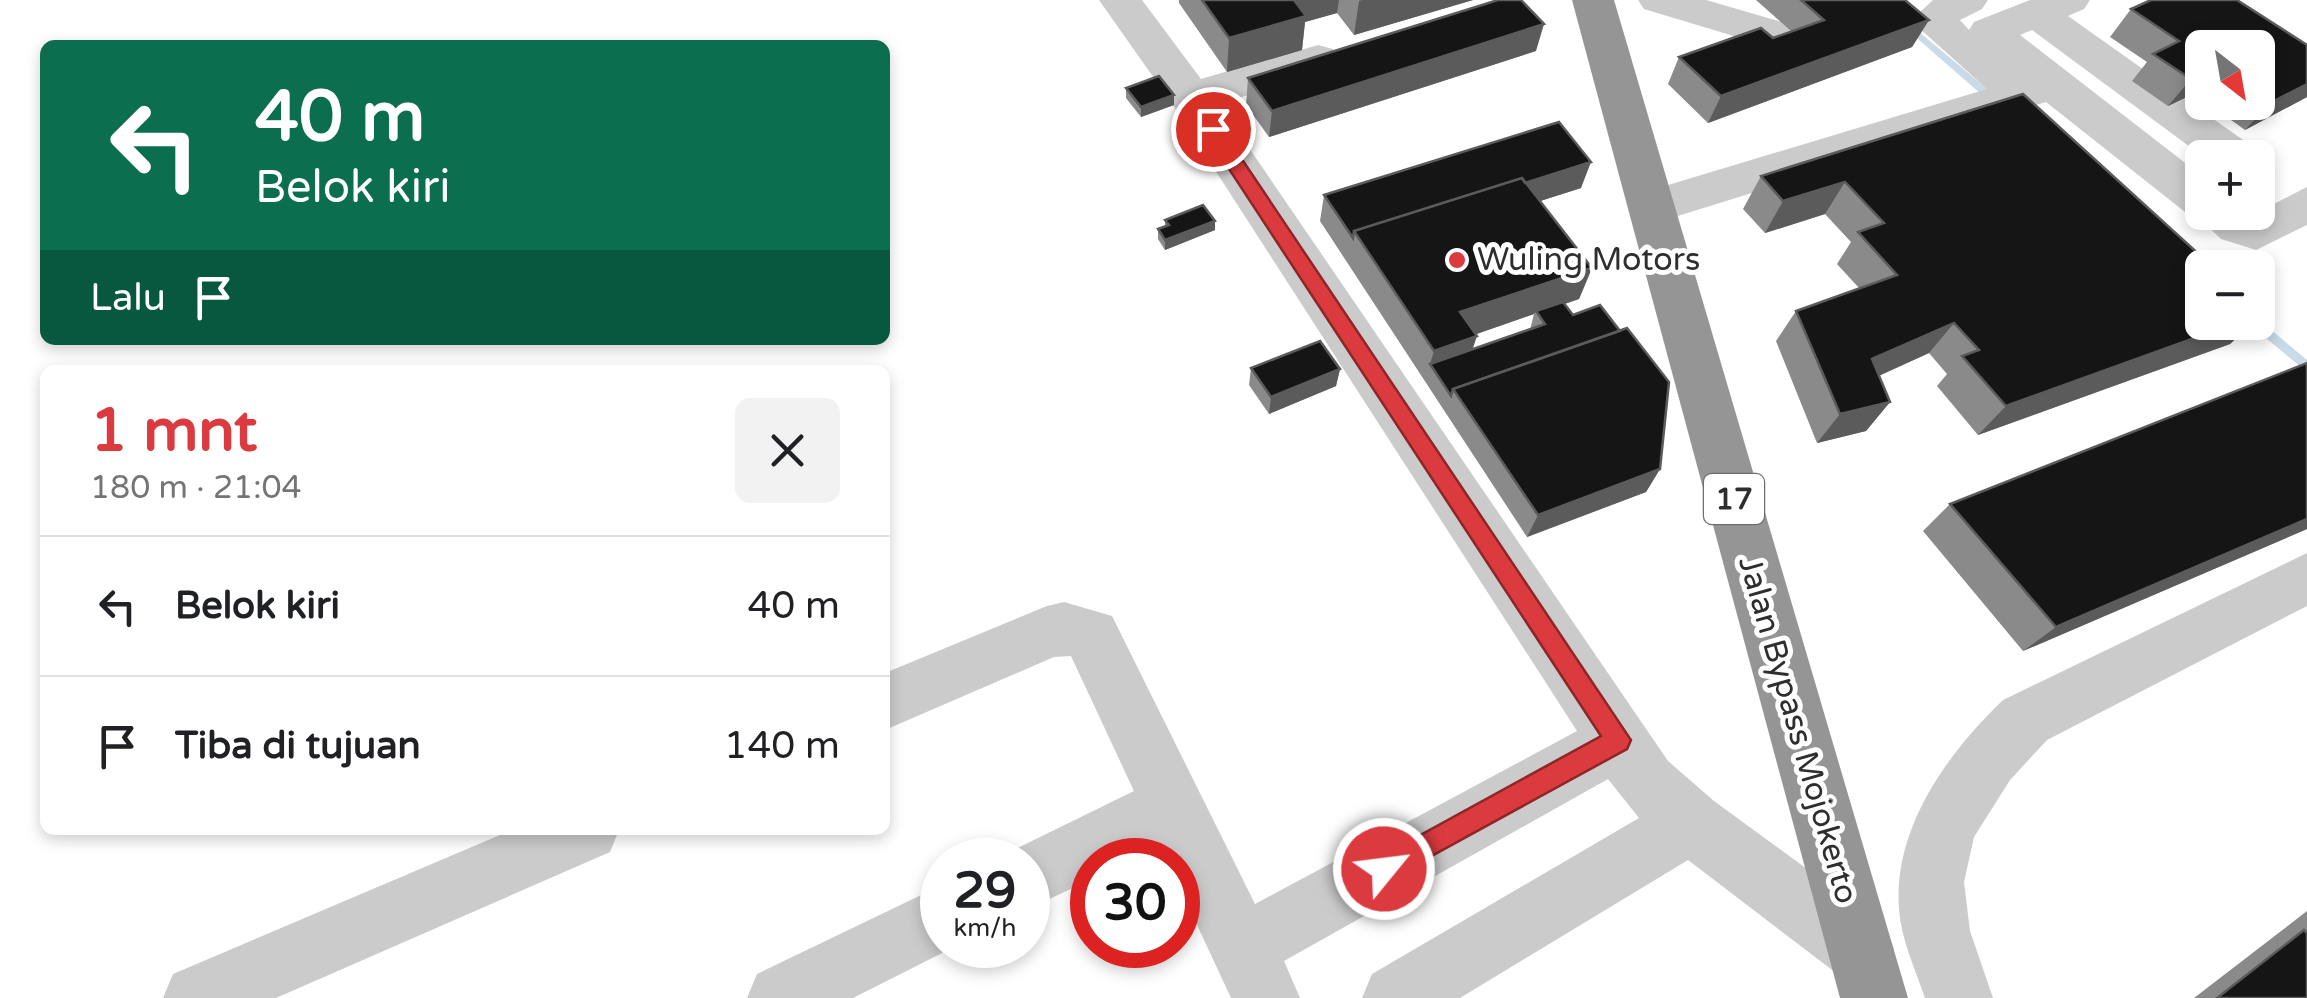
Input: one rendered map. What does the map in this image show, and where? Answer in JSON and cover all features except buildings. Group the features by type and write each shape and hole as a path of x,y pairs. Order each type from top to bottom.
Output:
{"highway":[{"name":"Jalan Bypass Mojokerto","path":"1594,0 1866,974"}],"street":[{"path":"1121,0 1191,97 1646,782 1866,974"},
{"path":"1659,0 1787,38"},
{"path":"1967,0 1939,14 1939,27 2019,96 2124,139 2185,187"},
{"path":"2019,96 1990,35 1992,30 2052,6 2173,112 2212,140"},
{"path":"1191,97 1363,46"},
{"path":"1652,207 2019,96"},
{"path":"2124,139 2173,112"},
{"path":"2275,184 2306,205 2275,222"},
{"path":"1959,998 1932,910 1932,867 1966,788 2008,736 2025,720 2307,578"},
{"path":"890,700 1046,632 1084,630 1091,635 1254,972 1618,740"},
{"path":"1050,866 1176,804"},
{"path":"1396,998 1691,823"},
{"path":"196,998 575,835"},
{"path":"780,998 920,929"}],"waterway":[{"path":"1906,24 1993,99"},
{"path":"2275,340 2307,367"}],"place":[{"name":"Wuling Motors","path":"1457,260"}],"route":[{"path":"1213,129 1618,740 1384,869"}]}
